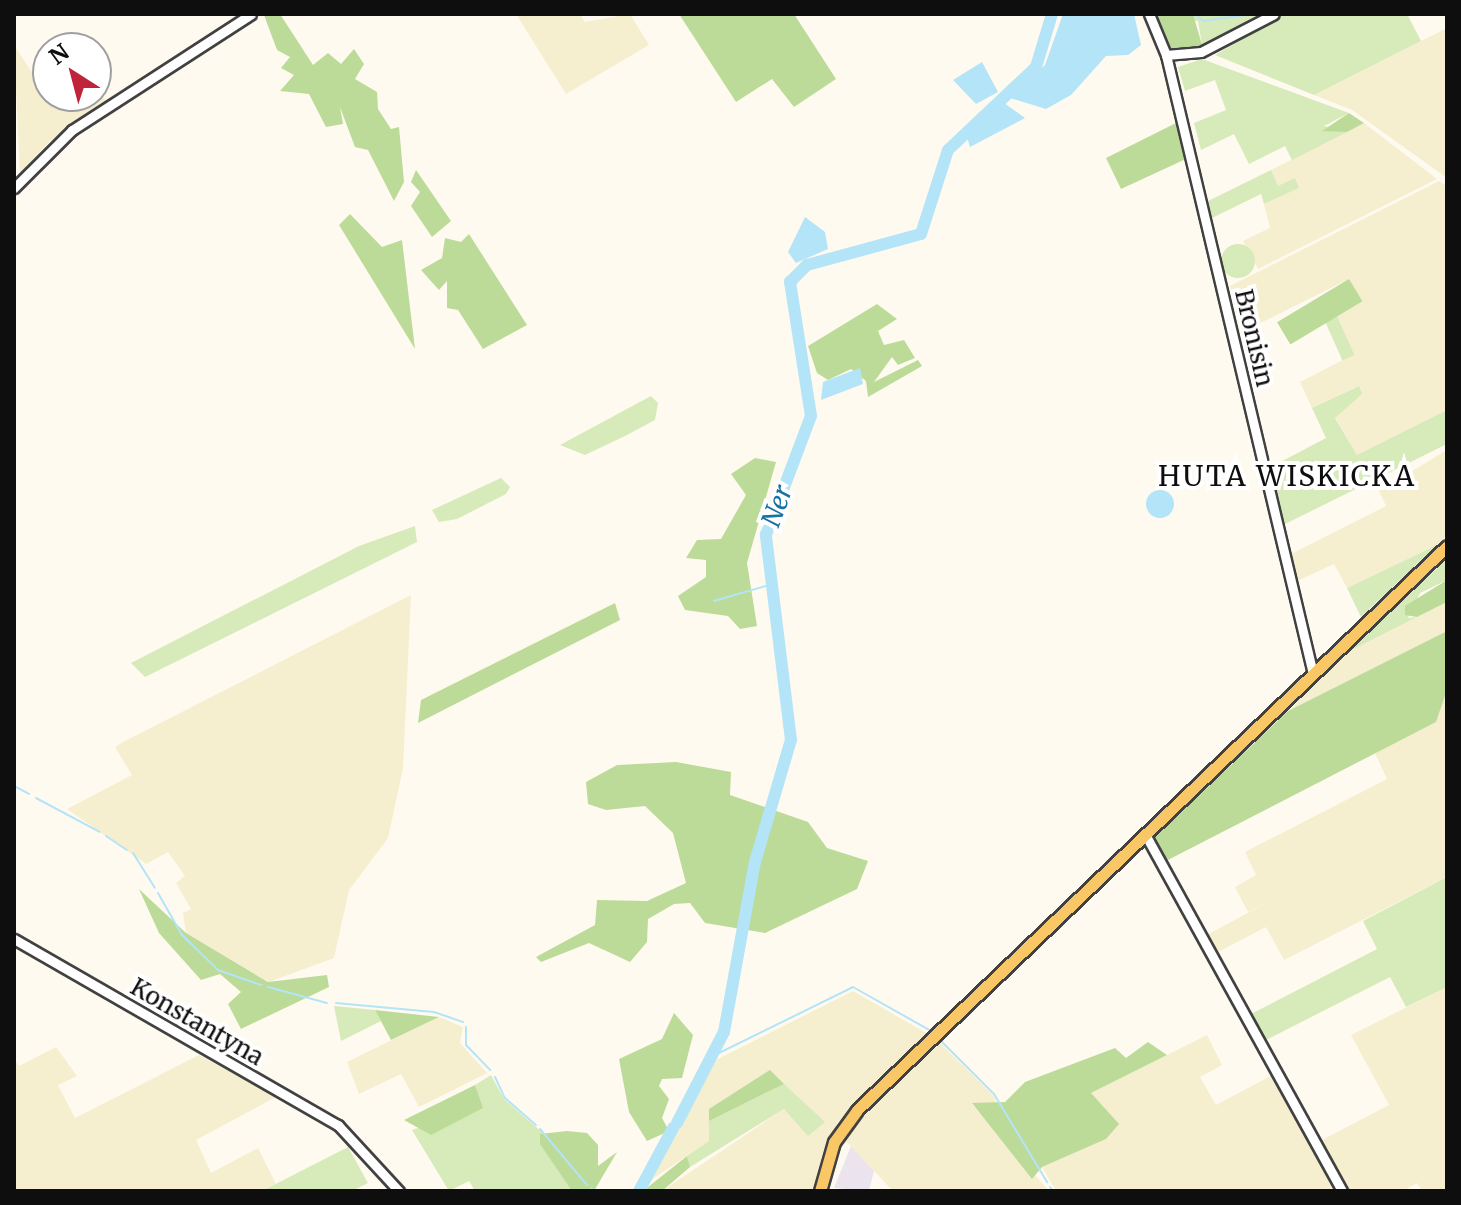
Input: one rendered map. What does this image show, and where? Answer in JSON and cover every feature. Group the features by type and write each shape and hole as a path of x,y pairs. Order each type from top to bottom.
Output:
{"main road":[{"path":"820,1191 841,1129 1447,546"}],"street":[{"path":"14,188 72,130 251,14"},
{"name":"Bronisin","path":"1149,14 1166,55 1313,674"},
{"path":"1166,55 1201,52 1274,14"},
{"path":"1145,834 1342,1191"},
{"name":"Konstantyna","path":"14,939 359,1142 399,1191"}],"shaded area":[{"path":"516,14 580,14 585,22 630,14 649,45 566,94"},
{"path":"1447,28 1447,178 1352,110 1314,95"},
{"path":"14,45 32,70 32,112 91,112 49,142 20,174"},
{"path":"1364,123 1437,179 1258,269 1243,241 1270,228 1264,204 1299,188 1278,186 1271,170"},
{"path":"1439,181 1447,186 1447,410 1357,455 1335,417 1358,386 1312,408 1300,382 1353,355 1336,314 1361,301 1349,279 1240,333 1230,286"},
{"path":"1447,450 1447,536 1437,545 1347,588 1334,564 1295,582 1291,554 1386,506 1379,491"},
{"path":"411,595 403,768 388,838 349,890 334,958 269,982 186,933 183,913 191,909 176,883 185,876 168,852 146,864 67,809 132,775 115,747"},
{"path":"1447,602 1447,631 1288,711 1348,652"},
{"path":"1447,690 1447,877 1284,960 1266,927 1216,953 1207,935 1281,895 1248,912 1235,887 1256,875 1245,852 1387,779 1375,753 1436,722"},
{"path":"1447,987 1447,1191 1422,1191 1417,1183 1403,1191 1346,1191 1322,1140 1389,1105 1351,1035"},
{"path":"853,991 928,1034 837,1123 814,1191 662,1191 784,1109 770,1071 709,1141 648,1182 716,1060"},
{"path":"439,1017 463,1027 460,1043 487,1073 419,1107 401,1074 359,1094 347,1062"},
{"path":"1207,1035 1222,1065 1200,1077 1216,1105 1276,1073 1333,1191 1056,1191 1042,1167 1106,1139 1091,1093"},
{"path":"937,1040 993,1095 997,1103 972,1104 1049,1191 893,1191 843,1138"},
{"path":"56,1047 77,1076 58,1085 75,1118 199,1055 276,1097 196,1140 211,1173 258,1148 276,1184 262,1191 14,1191 14,1058 19,1066"},
{"path":"851,1146 874,1171 869,1191 834,1188"}],"green space":[{"path":"280,14 313,65 328,53 341,64 354,49 364,64 355,79 377,92 378,109 391,129 399,127 404,182 394,201 368,150 355,147 340,107 343,124 326,127 309,94 280,91 294,75 281,68 290,57 277,50 264,15"},
{"path":"679,14 794,14 836,79 794,107 772,79 736,102"},
{"path":"1155,14 1259,14 1202,45 1198,21"},
{"path":"1155,14 1193,14 1202,45 1176,54 1166,48"},
{"path":"1285,14 1407,14 1421,41 1314,95 1215,55"},
{"path":"1202,59 1349,113 1324,126 1347,132 1292,160 1285,146 1249,164 1234,134 1201,150 1194,123 1226,110 1215,80 1185,91 1178,67"},
{"path":"1349,113 1364,123 1347,132 1322,131"},
{"path":"1178,122 1188,158 1121,189 1106,158"},
{"path":"416,170 451,221 432,237 411,206 420,192 411,182"},
{"path":"1271,170 1278,186 1295,178 1299,188 1264,204 1261,194 1212,218 1208,201"},
{"path":"350,214 382,247 402,240 415,349 339,225"},
{"path":"469,234 527,325 483,349 458,310 447,308 447,281 439,290 421,270 442,258 445,238 461,242"},
{"path":"1238,244 1250,249 1255,261 1250,273 1238,278 1226,273 1221,261 1226,249"},
{"path":"1349,279 1362,301 1290,345 1277,322"},
{"path":"877,304 897,319 878,331 884,345 904,340 915,358 898,365 892,357 874,382 918,360 922,366 868,397 866,381 851,369 828,380 817,373 808,346"},
{"path":"1336,314 1354,355 1342,360 1324,319"},
{"path":"1359,386 1362,394 1335,418 1357,455 1447,410 1447,444 1283,525 1269,468 1326,438 1312,408"},
{"path":"651,396 658,403 655,420 585,455 560,445"},
{"path":"755,458 776,462 747,563 757,626 740,629 728,616 685,610 678,596 706,577 706,560 686,558 697,540 721,539 746,495 731,474"},
{"path":"501,478 510,487 506,494 457,519 439,522 432,510"},
{"path":"415,526 417,542 145,677 131,663 359,546"},
{"path":"1437,545 1361,617 1347,588"},
{"path":"1447,559 1447,580 1420,593 1408,618 1417,617 1348,652"},
{"path":"1447,580 1447,602 1417,617 1405,615 1405,606"},
{"path":"615,603 620,620 418,723 421,700"},
{"path":"1447,631 1447,690 1436,722 1164,862 1153,839 1288,711"},
{"path":"676,762 731,772 730,795 808,822 827,848 868,861 857,889 765,933 705,923 690,903 674,904 648,919 647,942 630,962 589,943 541,962 536,957 595,925 597,900 647,901 686,883 673,833 645,806 606,810 588,804 586,782 617,765"},
{"path":"1447,877 1447,987 1406,1007 1390,977 1264,1041 1249,1015 1377,949 1363,921"},
{"path":"139,889 186,933 268,982 327,975 329,987 241,1029 228,1004 241,992 220,974 201,980 159,933"},
{"path":"334,1006 375,1010 381,1021 341,1041"},
{"path":"375,1010 439,1017 391,1040"},
{"path":"674,1013 693,1035 682,1078 662,1079 659,1086 669,1099 662,1118 669,1131 647,1141 629,1112 619,1059 662,1039"},
{"path":"1148,1042 1167,1055 1091,1093 1119,1124 1106,1139 1042,1167 1032,1179 972,1103 1005,1102 1025,1082 1115,1048 1126,1058"},
{"path":"770,1070 784,1084 709,1121 709,1109"},
{"path":"491,1075 504,1099 543,1133 572,1191 475,1191 469,1181 449,1191 412,1130 482,1108 475,1085"},
{"path":"784,1084 825,1122 808,1136 784,1109 690,1167 687,1156 709,1141 709,1121"},
{"path":"475,1085 483,1108 431,1135 404,1120"},
{"path":"567,1131 587,1133 598,1145 598,1166 617,1152 594,1191 572,1191 540,1144 540,1134"},
{"path":"348,1147 368,1183 352,1191 262,1191"},
{"path":"687,1156 690,1167 662,1191 643,1191"}],"water":[{"path":"1063,14 1134,14 1141,45 1128,55 1106,56 1071,95 1046,109 1010,98 1045,65"},
{"path":"982,62 998,92 976,104 953,80"},
{"path":"1004,103 1025,118 970,147 967,137"},
{"path":"805,217 825,232 828,249 796,263 788,252"},
{"path":"860,368 863,384 821,400 823,382"},
{"path":"1160,490 1170,494 1174,504 1170,514 1160,518 1150,514 1146,504 1150,494"}],"waterway":[{"name":"Ner","path":"677,1123 724,1032 755,862 791,740 766,535 811,416 790,282 807,265 921,234 948,150 1036,67 1052,14"},
{"name":"Ner","path":"1195,14 1203,21 1251,14"},
{"path":"714,601 769,585"},
{"path":"14,786 29,794"},
{"path":"36,798 100,832"},
{"path":"106,836 127,850"},
{"path":"133,853 155,888"},
{"path":"158,893 182,935 218,970 261,985"},
{"path":"268,987 327,1003"},
{"path":"715,1055 853,987 931,1031"},
{"path":"336,1003 434,1012 463,1022"},
{"path":"466,1027 466,1045 490,1070"},
{"path":"939,1039 994,1094 1047,1182"},
{"path":"495,1077 505,1098 536,1125"},
{"name":"Ner","path":"639,1191 673,1128"},
{"path":"540,1129 587,1185"},
{"path":"1050,1187 1053,1191"},
{"path":"591,1188 594,1191"}],"district":[{"name":"HUTA WISKICKA","path":"1287,476"}]}
